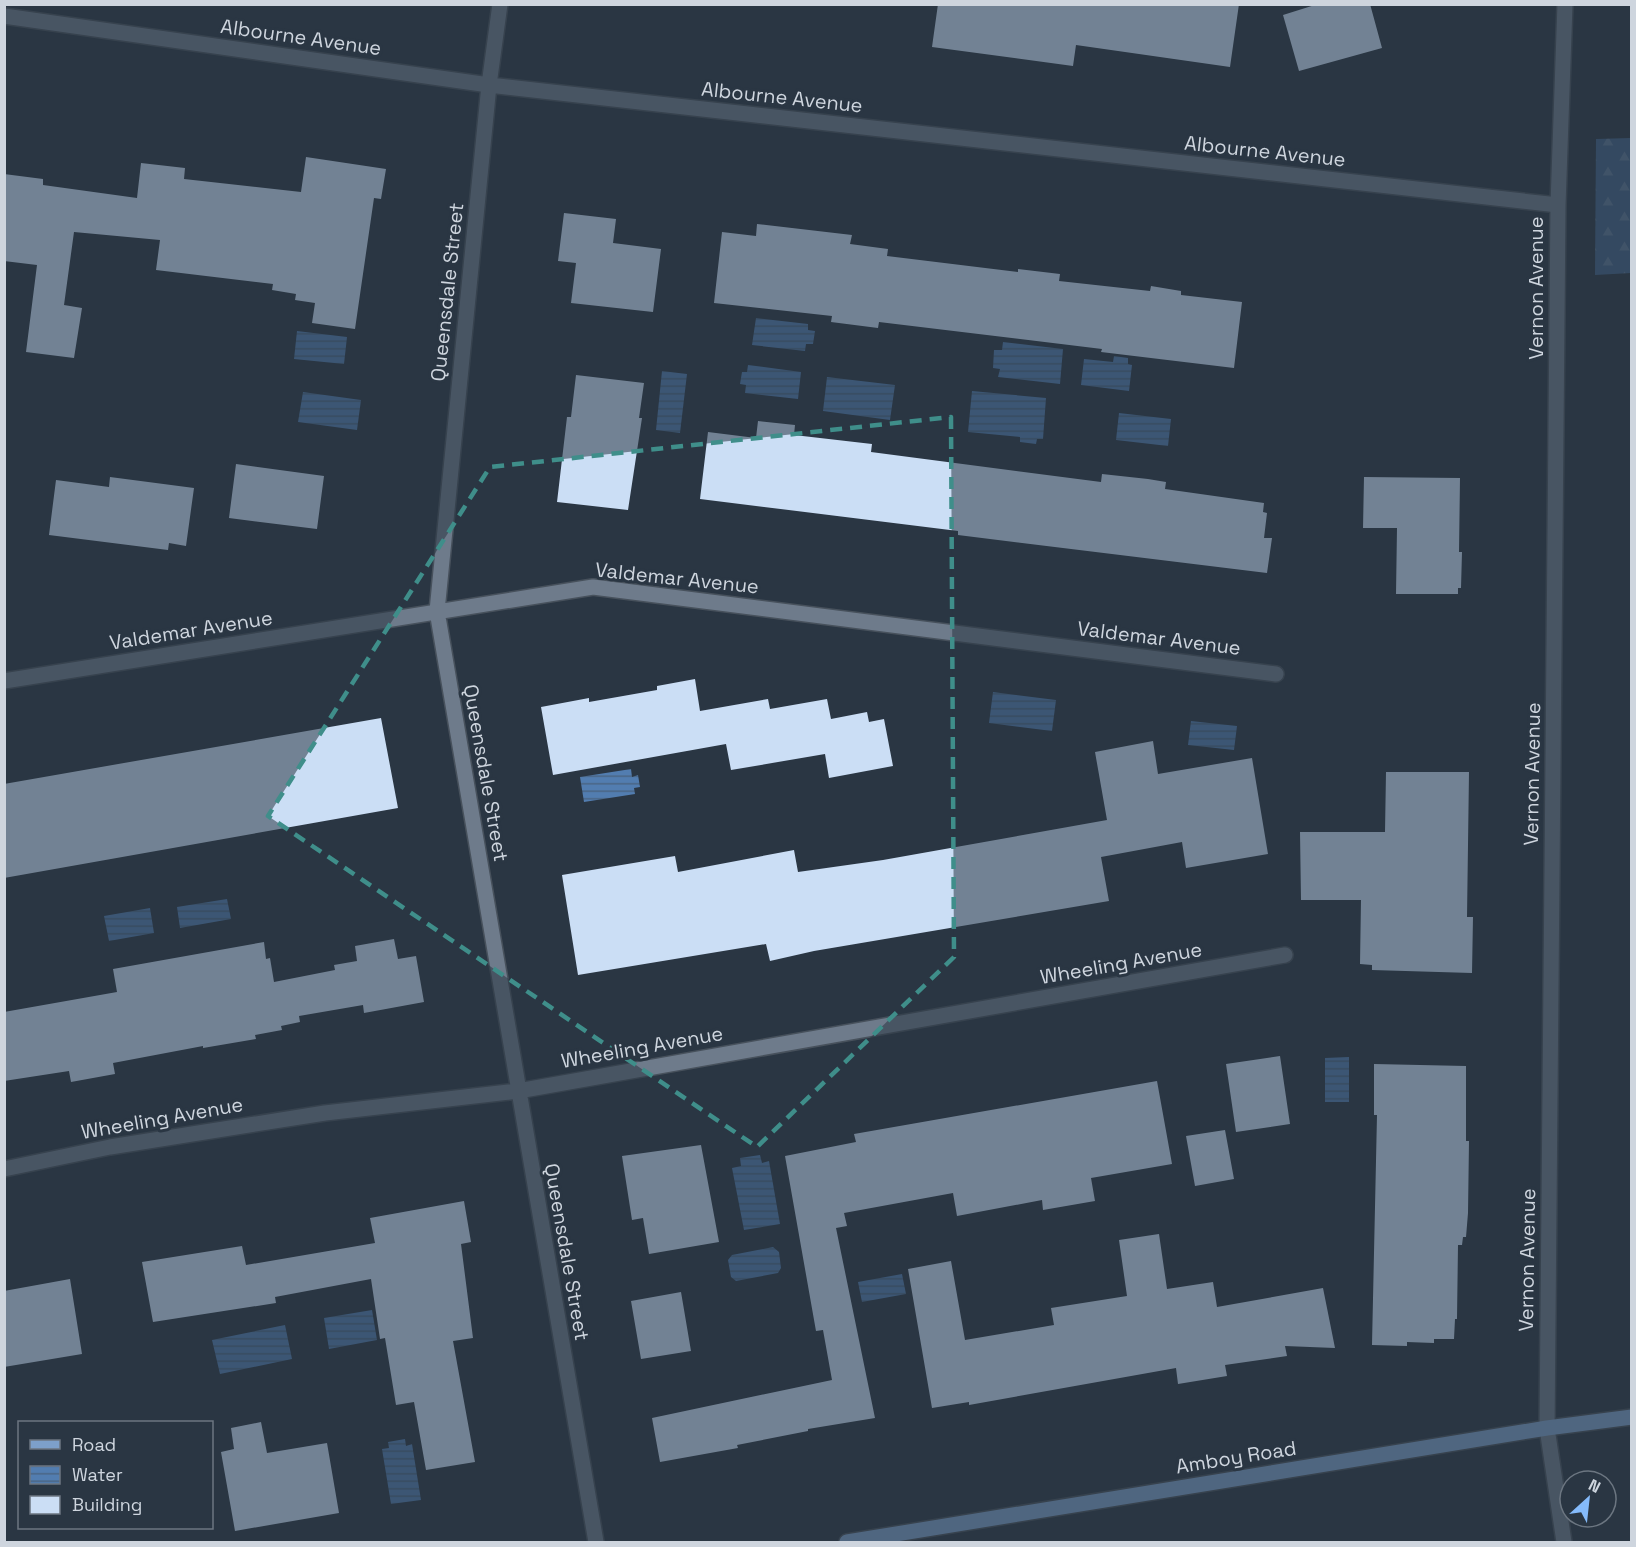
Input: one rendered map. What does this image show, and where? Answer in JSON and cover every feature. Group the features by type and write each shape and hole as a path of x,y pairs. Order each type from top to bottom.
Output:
{"main road":[{"name":"Amboy Road","path":"847,1542 1546,1428 1632,1417"}],"street":[{"name":"Queensdale Street","path":"500,4 489,85 437,611 596,1542"},
{"name":"Vernon Avenue","path":"1564,1542 1546,1428 1558,205 1565,4"},
{"name":"Albourne Avenue","path":"4,16 489,85 1558,205"},
{"name":"Valdemar Avenue","path":"4,681 593,587 1276,674"},
{"name":"Wheeling Avenue","path":"4,1169 110,1147 302,1116 518,1090 1285,955"}],"highlighted area":[{"path":"951,417 954,957 757,1147 268,816 490,467"}],"green space":[{"path":"1631,138 1631,273 1595,275 1596,139"}],"water":[{"path":"756,318 808,324 808,330 815,331 813,344 806,344 805,351 752,345"},
{"path":"297,331 347,337 344,364 294,359"},
{"path":"1003,342 1063,349 1060,384 998,377 1000,369 993,368 994,350 1002,350"},
{"path":"1114,356 1128,358 1128,364 1132,365 1129,391 1081,385 1084,359 1113,362"},
{"path":"748,365 801,372 798,399 745,393 746,385 740,384 742,372 747,372"},
{"path":"662,371 687,374 680,433 656,430"},
{"path":"827,377 895,385 890,420 823,411"},
{"path":"972,391 1046,398 1043,439 1037,439 1036,444 1020,442 1020,437 968,432"},
{"path":"303,392 361,400 357,430 298,422"},
{"path":"1119,413 1171,419 1168,446 1116,440"},
{"path":"993,692 1056,700 1052,731 989,723"},
{"path":"1191,721 1237,726 1234,750 1188,745"},
{"path":"631,769 632,777 638,775 640,787 634,788 635,794 584,802 580,777"},
{"path":"227,899 231,919 180,928 177,907"},
{"path":"150,908 154,933 109,941 104,916"},
{"path":"1349,1057 1349,1102 1325,1102 1325,1058"},
{"path":"760,1155 762,1163 769,1161 780,1224 744,1230 732,1168 741,1166 740,1158"},
{"path":"773,1247 779,1252 781,1268 778,1273 736,1281 731,1277 728,1260 732,1255"},
{"path":"902,1274 906,1294 862,1302 858,1282"},
{"path":"372,1310 377,1340 329,1349 324,1318"},
{"path":"285,1325 292,1359 220,1374 212,1340"},
{"path":"405,1439 406,1446 412,1444 421,1500 391,1504 382,1449 389,1448 388,1442"}],"building":[{"path":"938,4 1239,4 1230,67 1076,45 1073,66 932,47"},
{"path":"1318,4 1370,4 1382,48 1299,71 1283,15"},
{"path":"306,157 386,169 381,199 374,198 355,329 312,323 315,303 295,300 296,294 272,290 273,284 156,270 160,240 74,232 64,305 82,308 74,358 26,352 37,265 4,261 4,174 43,179 43,185 137,198 141,163 185,168 184,179 301,192"},
{"path":"564,213 616,219 613,243 661,249 653,312 571,303 576,263 558,261"},
{"path":"757,224 852,235 850,244 888,249 887,256 1018,272 1018,269 1060,274 1059,281 1150,291 1151,286 1181,291 1181,295 1242,302 1234,368 1101,352 1102,349 879,322 878,328 831,322 832,316 714,303 722,232 756,236"},
{"path":"576,375 644,383 639,418 642,418 628,510 557,502 567,417 571,417"},
{"path":"758,421 795,425 794,435 872,444 871,452 1101,482 1102,474 1148,479 1166,482 1165,489 1264,503 1263,512 1267,513 1264,538 1272,538 1267,573 958,535 958,531 700,499 708,432 756,438"},
{"path":"236,464 324,476 317,529 229,518"},
{"path":"110,477 194,488 186,546 169,543 168,550 49,535 56,480 109,487"},
{"path":"1364,477 1460,478 1459,552 1462,552 1461,588 1458,588 1458,594 1396,594 1397,528 1363,528"},
{"path":"695,679 700,711 768,699 770,709 827,699 831,719 867,712 869,722 884,719 893,766 829,778 825,754 731,770 726,744 553,775 541,707 589,698 589,702 657,690 657,686"},
{"path":"381,718 398,808 4,878 4,784"},
{"path":"1153,741 1158,774 1252,758 1268,854 1186,868 1182,842 1101,857 1109,901 814,951 770,961 766,944 578,975 562,875 675,856 678,872 794,850 798,872 883,860 1107,820 1095,752"},
{"path":"1386,772 1469,772 1467,917 1473,917 1472,973 1372,970 1372,965 1360,964 1361,900 1301,900 1300,832 1385,832"},
{"path":"394,939 398,959 416,956 424,1002 364,1013 363,1005 299,1016 300,1022 281,1026 282,1030 255,1035 256,1039 203,1048 203,1046 113,1063 115,1074 71,1082 69,1071 4,1081 4,1012 117,992 113,969 264,942 266,959 270,958 274,982 335,970 334,965 357,961 355,946"},
{"path":"1280,1056 1290,1124 1236,1132 1226,1064"},
{"path":"1374,1064 1466,1066 1466,1141 1469,1141 1468,1213 1466,1237 1463,1237 1462,1245 1458,1245 1457,1319 1455,1319 1454,1339 1434,1339 1434,1343 1407,1342 1407,1346 1372,1345 1377,1115 1374,1115"},
{"path":"1157,1081 1172,1164 1091,1178 1095,1201 1043,1210 1042,1200 957,1216 953,1193 844,1213 847,1226 836,1228 875,1418 808,1429 808,1431 737,1445 738,1448 660,1462 652,1418 832,1380 823,1330 816,1331 785,1156 856,1142 854,1134"},
{"path":"1225,1130 1234,1179 1195,1186 1186,1136"},
{"path":"701,1145 719,1242 649,1254 643,1218 632,1220 622,1156"},
{"path":"464,1201 471,1242 461,1244 473,1338 453,1341 475,1462 426,1470 414,1402 396,1405 385,1338 380,1339 371,1279 275,1297 276,1303 153,1322 142,1262 242,1246 246,1265 375,1243 370,1218"},
{"path":"1159,1234 1167,1289 1213,1282 1217,1307 1323,1288 1335,1348 1285,1346 1287,1356 1225,1365 1227,1376 1178,1384 1176,1368 969,1405 969,1402 932,1408 908,1269 951,1261 965,1340 1054,1325 1051,1308 1127,1296 1119,1240"},
{"path":"70,1279 82,1354 4,1367 4,1291"},
{"path":"681,1292 691,1351 641,1359 631,1301"},
{"path":"261,1422 267,1453 327,1443 339,1513 235,1531 221,1452 234,1449 231,1428"}]}
